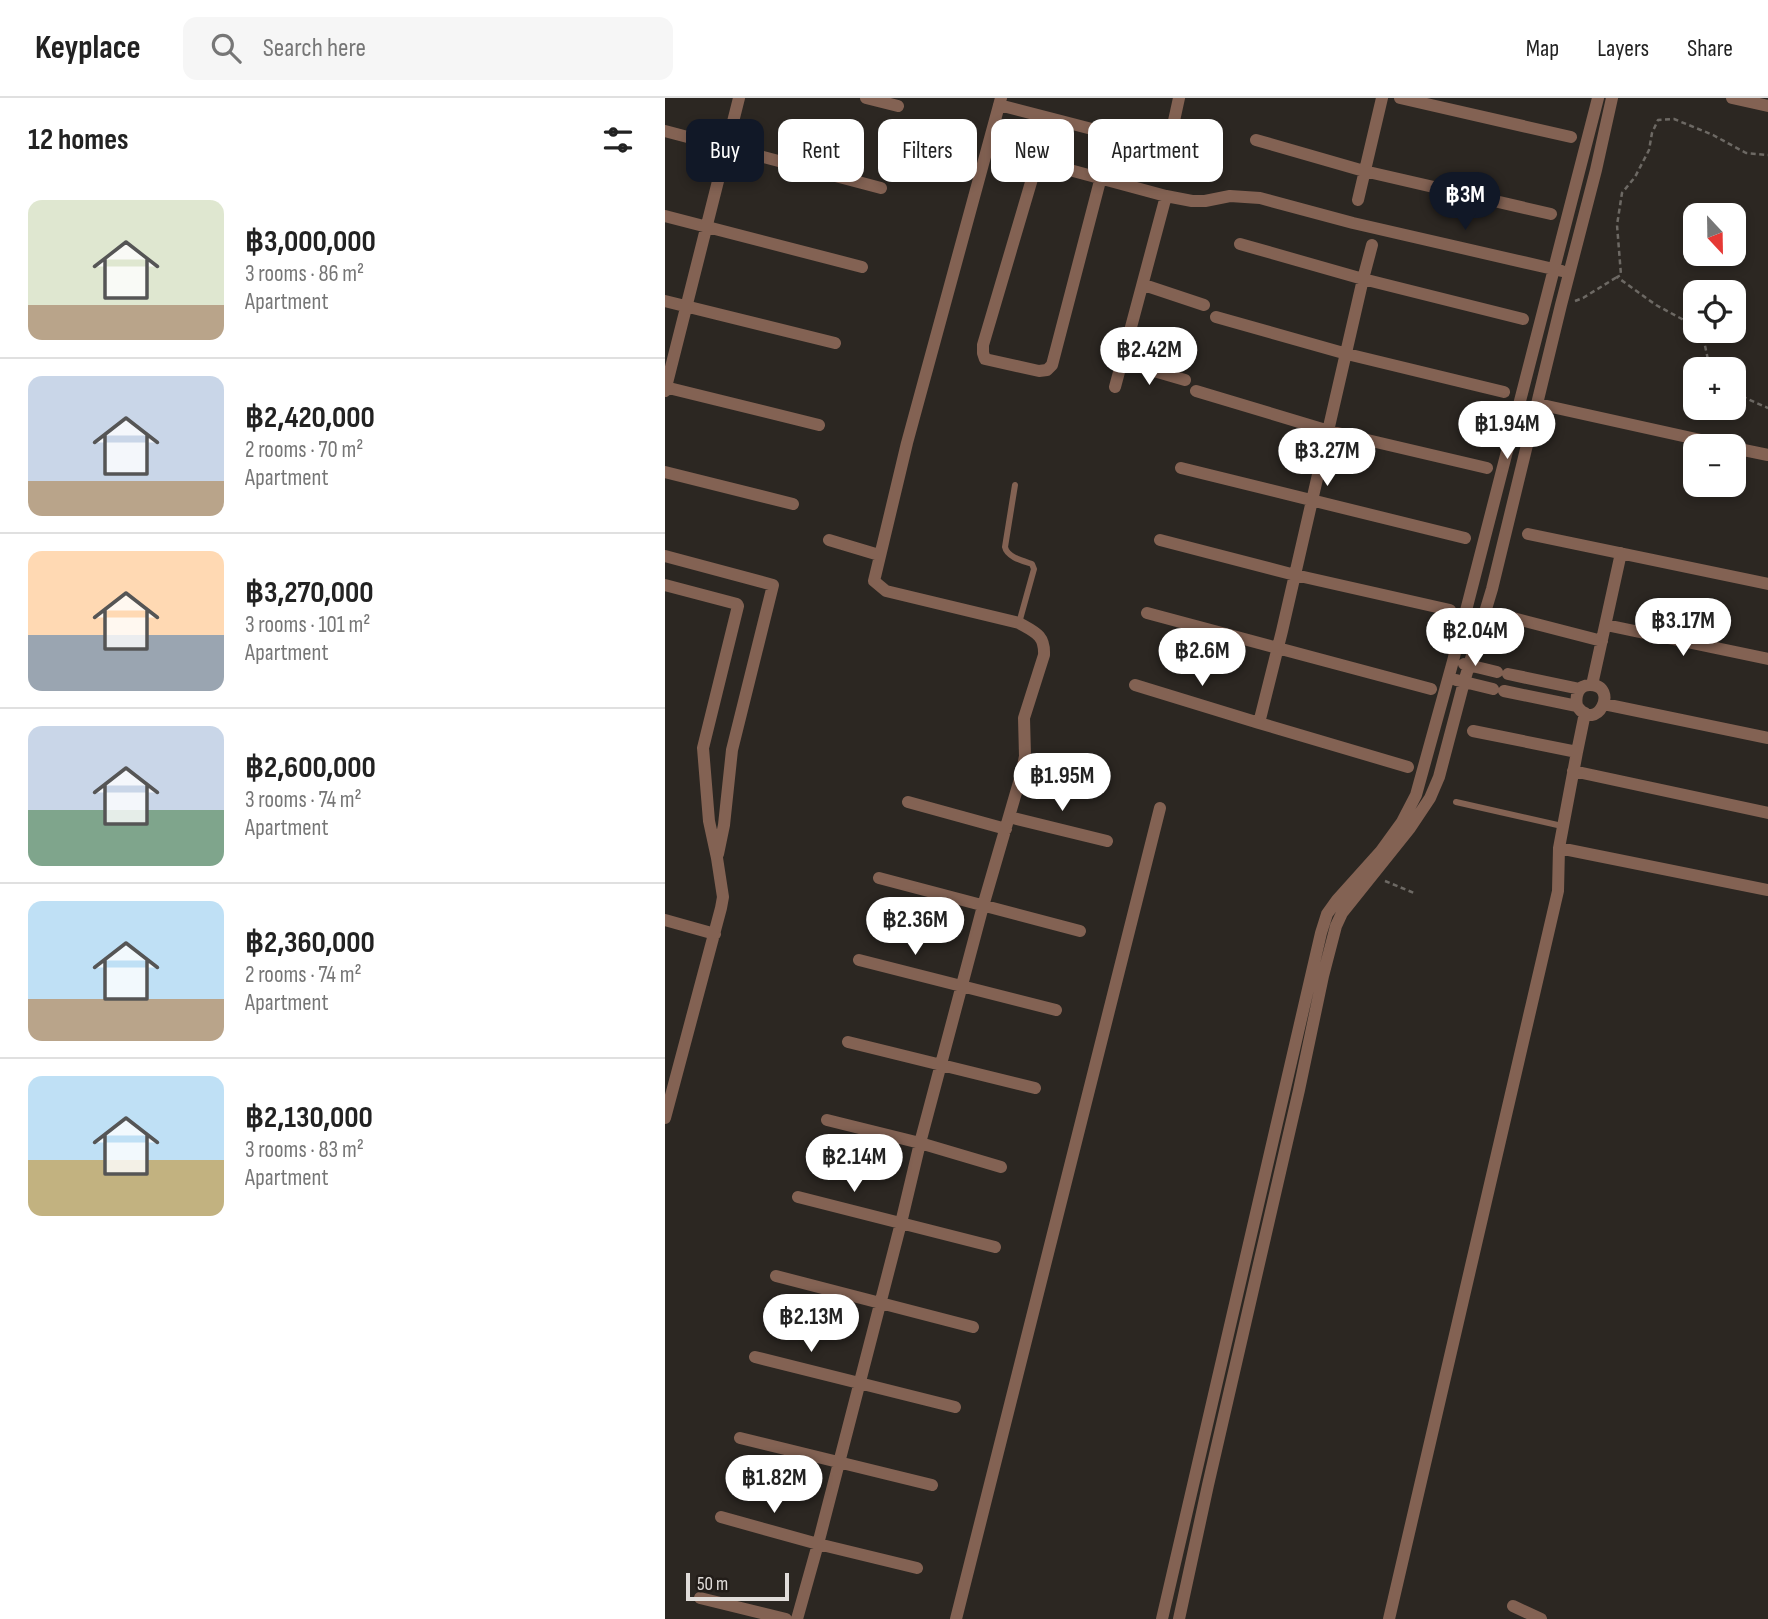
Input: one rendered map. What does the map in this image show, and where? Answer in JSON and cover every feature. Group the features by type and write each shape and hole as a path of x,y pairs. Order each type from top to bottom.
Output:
{"street":[{"path":"734,119 739,98"},
{"path":"866,98 898,106"},
{"path":"796,1619 818,1544 983,906 1022,772 1025,756 1024,718 1044,655 1041,638 1019,623 886,591 874,581 879,555 1000,102 1146,143 1161,144 1170,138 1179,98"},
{"path":"1357,200 1382,98"},
{"path":"1400,98 1571,137"},
{"path":"1406,825 1416,795 1417,770 1453,661 1598,98"},
{"path":"1179,1619 1336,926 1342,913 1385,853 1430,798 1439,777 1492,589 1597,170 1612,98"},
{"path":"1732,98 1768,106"},
{"path":"665,131 686,137"},
{"path":"1256,140 1364,171 1551,214"},
{"path":"764,158 881,188"},
{"path":"718,182 665,388 819,425"},
{"path":"1031,182 983,345 983,353 985,359 1039,371 1047,370 1052,365 1100,182"},
{"path":"1118,182 1192,201 1230,196 1260,198 1353,223 1570,273"},
{"path":"1115,387 1167,196"},
{"path":"665,216 862,267"},
{"path":"1240,244 1363,279 1523,319"},
{"path":"1259,723 1372,245"},
{"path":"1143,285 1203,305"},
{"path":"665,301 835,342"},
{"path":"1216,317 1346,354 1504,393"},
{"path":"1123,362 1185,380"},
{"path":"1196,391 1329,431 1487,468"},
{"path":"1538,404 1683,436"},
{"path":"1746,450 1768,455"},
{"path":"1181,468 1465,538"},
{"path":"665,472 793,505"},
{"path":"1528,534 1768,584"},
{"path":"829,540 879,555"},
{"path":"1160,540 1295,575 1450,610"},
{"path":"1389,1619 1558,891 1559,848 1577,752 1581,709 1576,697 1586,687 1602,641 1621,553"},
{"path":"665,556 773,585 732,750 725,825 717,858"},
{"path":"665,585 738,606 703,748 709,821 723,897 665,1118"},
{"path":"1147,613 1431,690"},
{"path":"1509,617 1602,641"},
{"path":"1606,625 1768,659"},
{"path":"1448,678 1597,713 1604,704 1603,691 1598,687 1503,673 1453,661"},
{"path":"1135,685 1439,777"},
{"path":"1604,704 1768,738"},
{"path":"1473,731 1577,752"},
{"path":"1573,771 1768,813"},
{"path":"908,802 1107,841"},
{"path":"956,1619 1160,808"},
{"path":"1559,848 1768,890"},
{"path":"1162,1619 1321,933 1327,914 1337,900 1385,853"},
{"path":"879,877 1080,931"},
{"path":"665,920 715,933"},
{"path":"859,960 1056,1010"},
{"path":"848,1042 1035,1088"},
{"path":"827,1120 920,1143 1000,1167"},
{"path":"798,1197 995,1247"},
{"path":"776,1276 973,1326"},
{"path":"755,1357 955,1407"},
{"path":"740,1438 932,1485"},
{"path":"721,1517 917,1568"},
{"path":"701,1598 786,1619"},
{"path":"1513,1606 1541,1619"}],"lane":[{"path":"1015,485 1006,552 1032,564 1034,569 1019,623"},
{"path":"1456,802 1562,826"}],"path":[{"path":"1562,305 1583,299 1621,275 1617,225 1622,193 1635,177 1649,150 1658,120 1674,119 1747,153 1768,155"},
{"path":"1617,277 1656,305 1683,320"},
{"path":"1746,398 1768,408"},
{"path":"1371,876 1414,893"}]}
